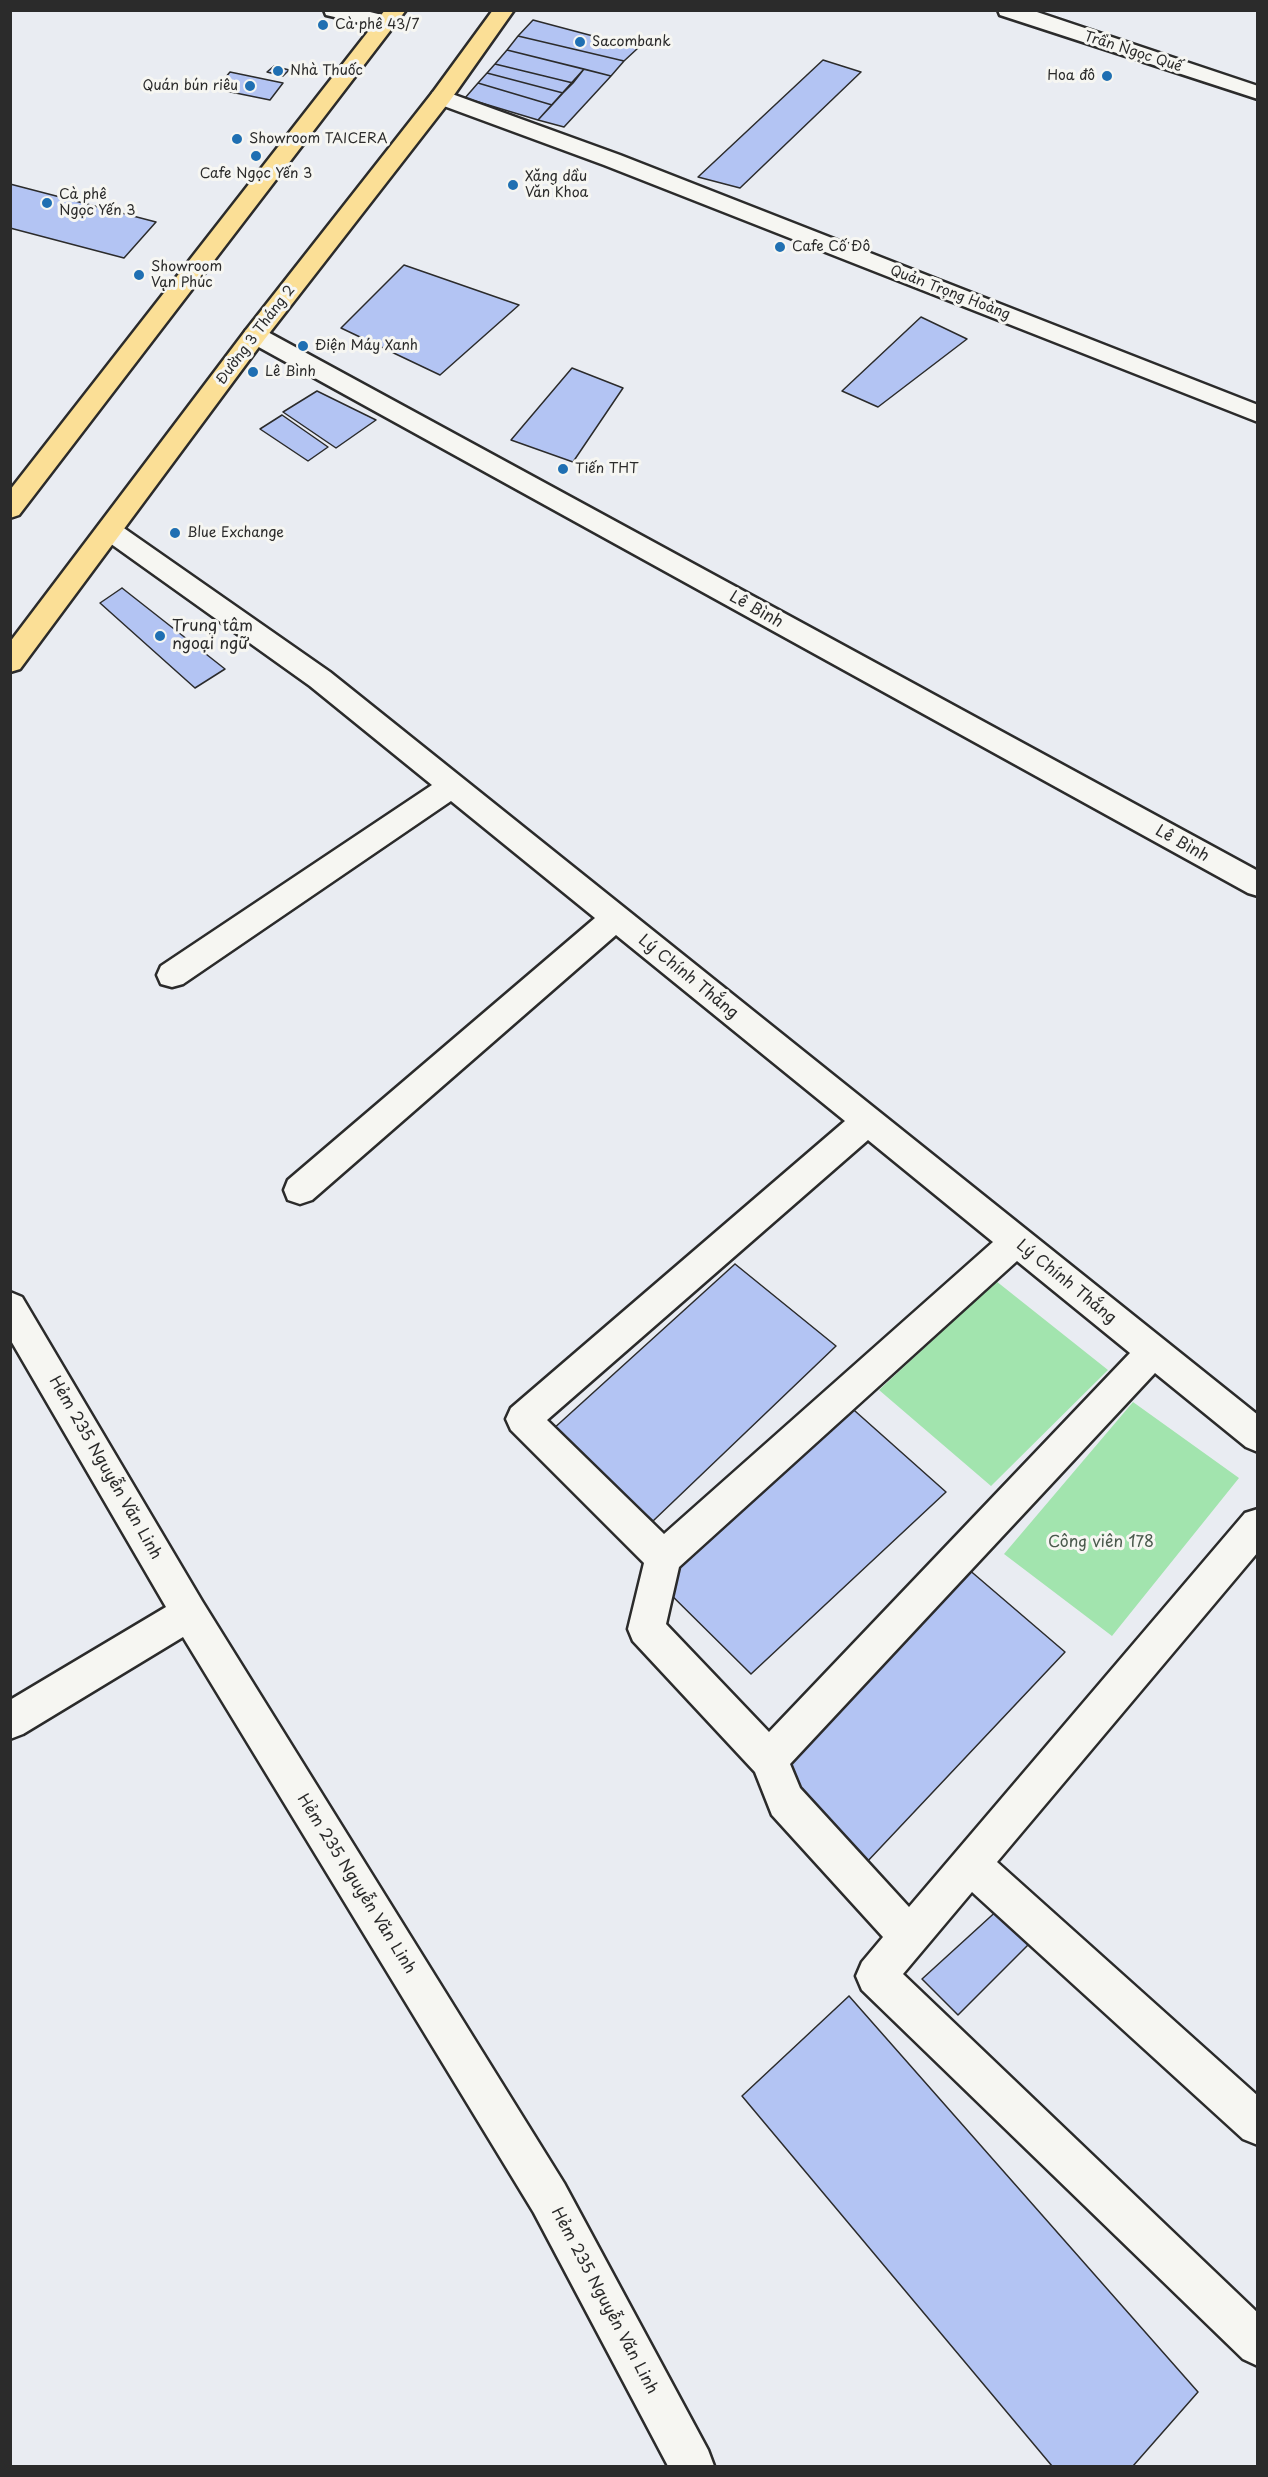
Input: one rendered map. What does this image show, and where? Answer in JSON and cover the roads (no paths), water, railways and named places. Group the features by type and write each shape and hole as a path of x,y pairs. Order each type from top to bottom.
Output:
{"highway":[{"name":"Đường 3 Tháng 2","path":"10,662 255,335 441,97 504,10"},
{"path":"10,508 391,17"}],"street":[{"path":"334,10 391,17"},
{"name":"Trần Ngọc Quế","path":"1008,10 1257,93"},
{"name":"Quản Trọng Hoàng","path":"441,97 612,160 1257,414"},
{"name":"Lê Bình","path":"255,335 1257,885"},
{"name":"Lý Chính Thắng","path":"109,530 320,679 1257,1436"},
{"path":"172,975 451,786"},
{"path":"300,1190 615,918"},
{"path":"663,1558 523,1419 867,1121"},
{"path":"909,1936 786,1800 769,1759 646,1629 663,1558 1016,1242"},
{"name":"Hẻm 235 Nguyễn Văn Linh","path":"10,1307 189,1613 549,2198 692,2466"},
{"path":"769,1759 1153,1352"},
{"path":"1257,1525 876,1976 1257,2344"},
{"path":"10,1721 189,1613"},
{"path":"970,1864 1257,2124"}],"place":[{"name":"Cà phê 43/7","path":"323,25"},
{"name":"Sacombank","path":"580,42"},
{"name":"Nhà Thuốc","path":"278,71"},
{"name":"Hoa đô","path":"1107,76"},
{"name":"Quán bún riêu","path":"250,86"},
{"name":"Showroom TAICERA","path":"237,139"},
{"name":"Cafe Ngọc Yến 3","path":"256,156"},
{"name":"Xăng dầu Văn Khoa","path":"513,185"},
{"name":"Cà phê Ngọc Yến 3","path":"47,203"},
{"name":"Cafe Cố Đô","path":"780,247"},
{"name":"Showroom Vạn Phúc","path":"139,275"},
{"name":"Điện Máy Xanh","path":"303,346"},
{"name":"Lê Bình","path":"253,372"},
{"name":"Tiến THT","path":"563,469"},
{"name":"Blue Exchange","path":"175,533"},
{"name":"Trung tâm ngoại ngữ","path":"160,636"}],"park label":[{"name":"Công viên 178","path":"1101,1543"}]}
